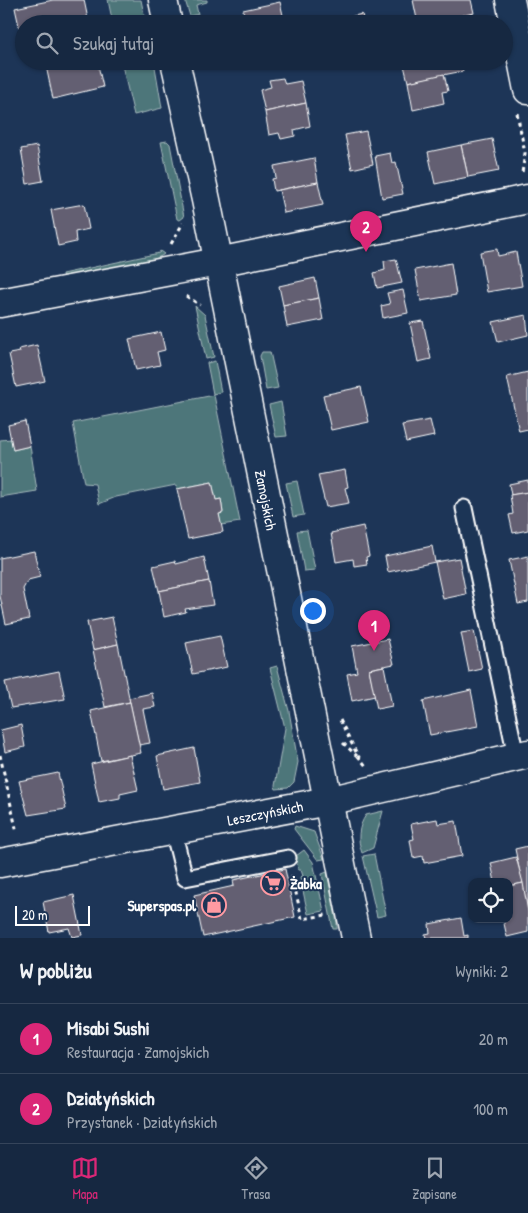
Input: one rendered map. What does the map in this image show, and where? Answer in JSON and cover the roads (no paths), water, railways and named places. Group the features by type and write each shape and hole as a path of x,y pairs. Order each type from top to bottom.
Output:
{"street":[{"path":"163,0 166,15"},
{"path":"510,0 512,15"},
{"path":"513,25 522,100"},
{"name":"Zamojskich","path":"178,70 277,554 314,721 356,938"},
{"path":"0,303 218,262 524,187"},
{"name":"Leszczyńskich","path":"0,863 328,801 522,755"}],"lane":[{"path":"464,508 522,755"},
{"path":"173,830 185,878 288,858"}],"place":[{"name":"Działyńskich","path":"366,252"},
{"name":"Misabi Sushi","path":"374,651"},
{"name":"Żabka","path":"273,883"},
{"name":"Superspas.pl","path":"214,905"}]}
